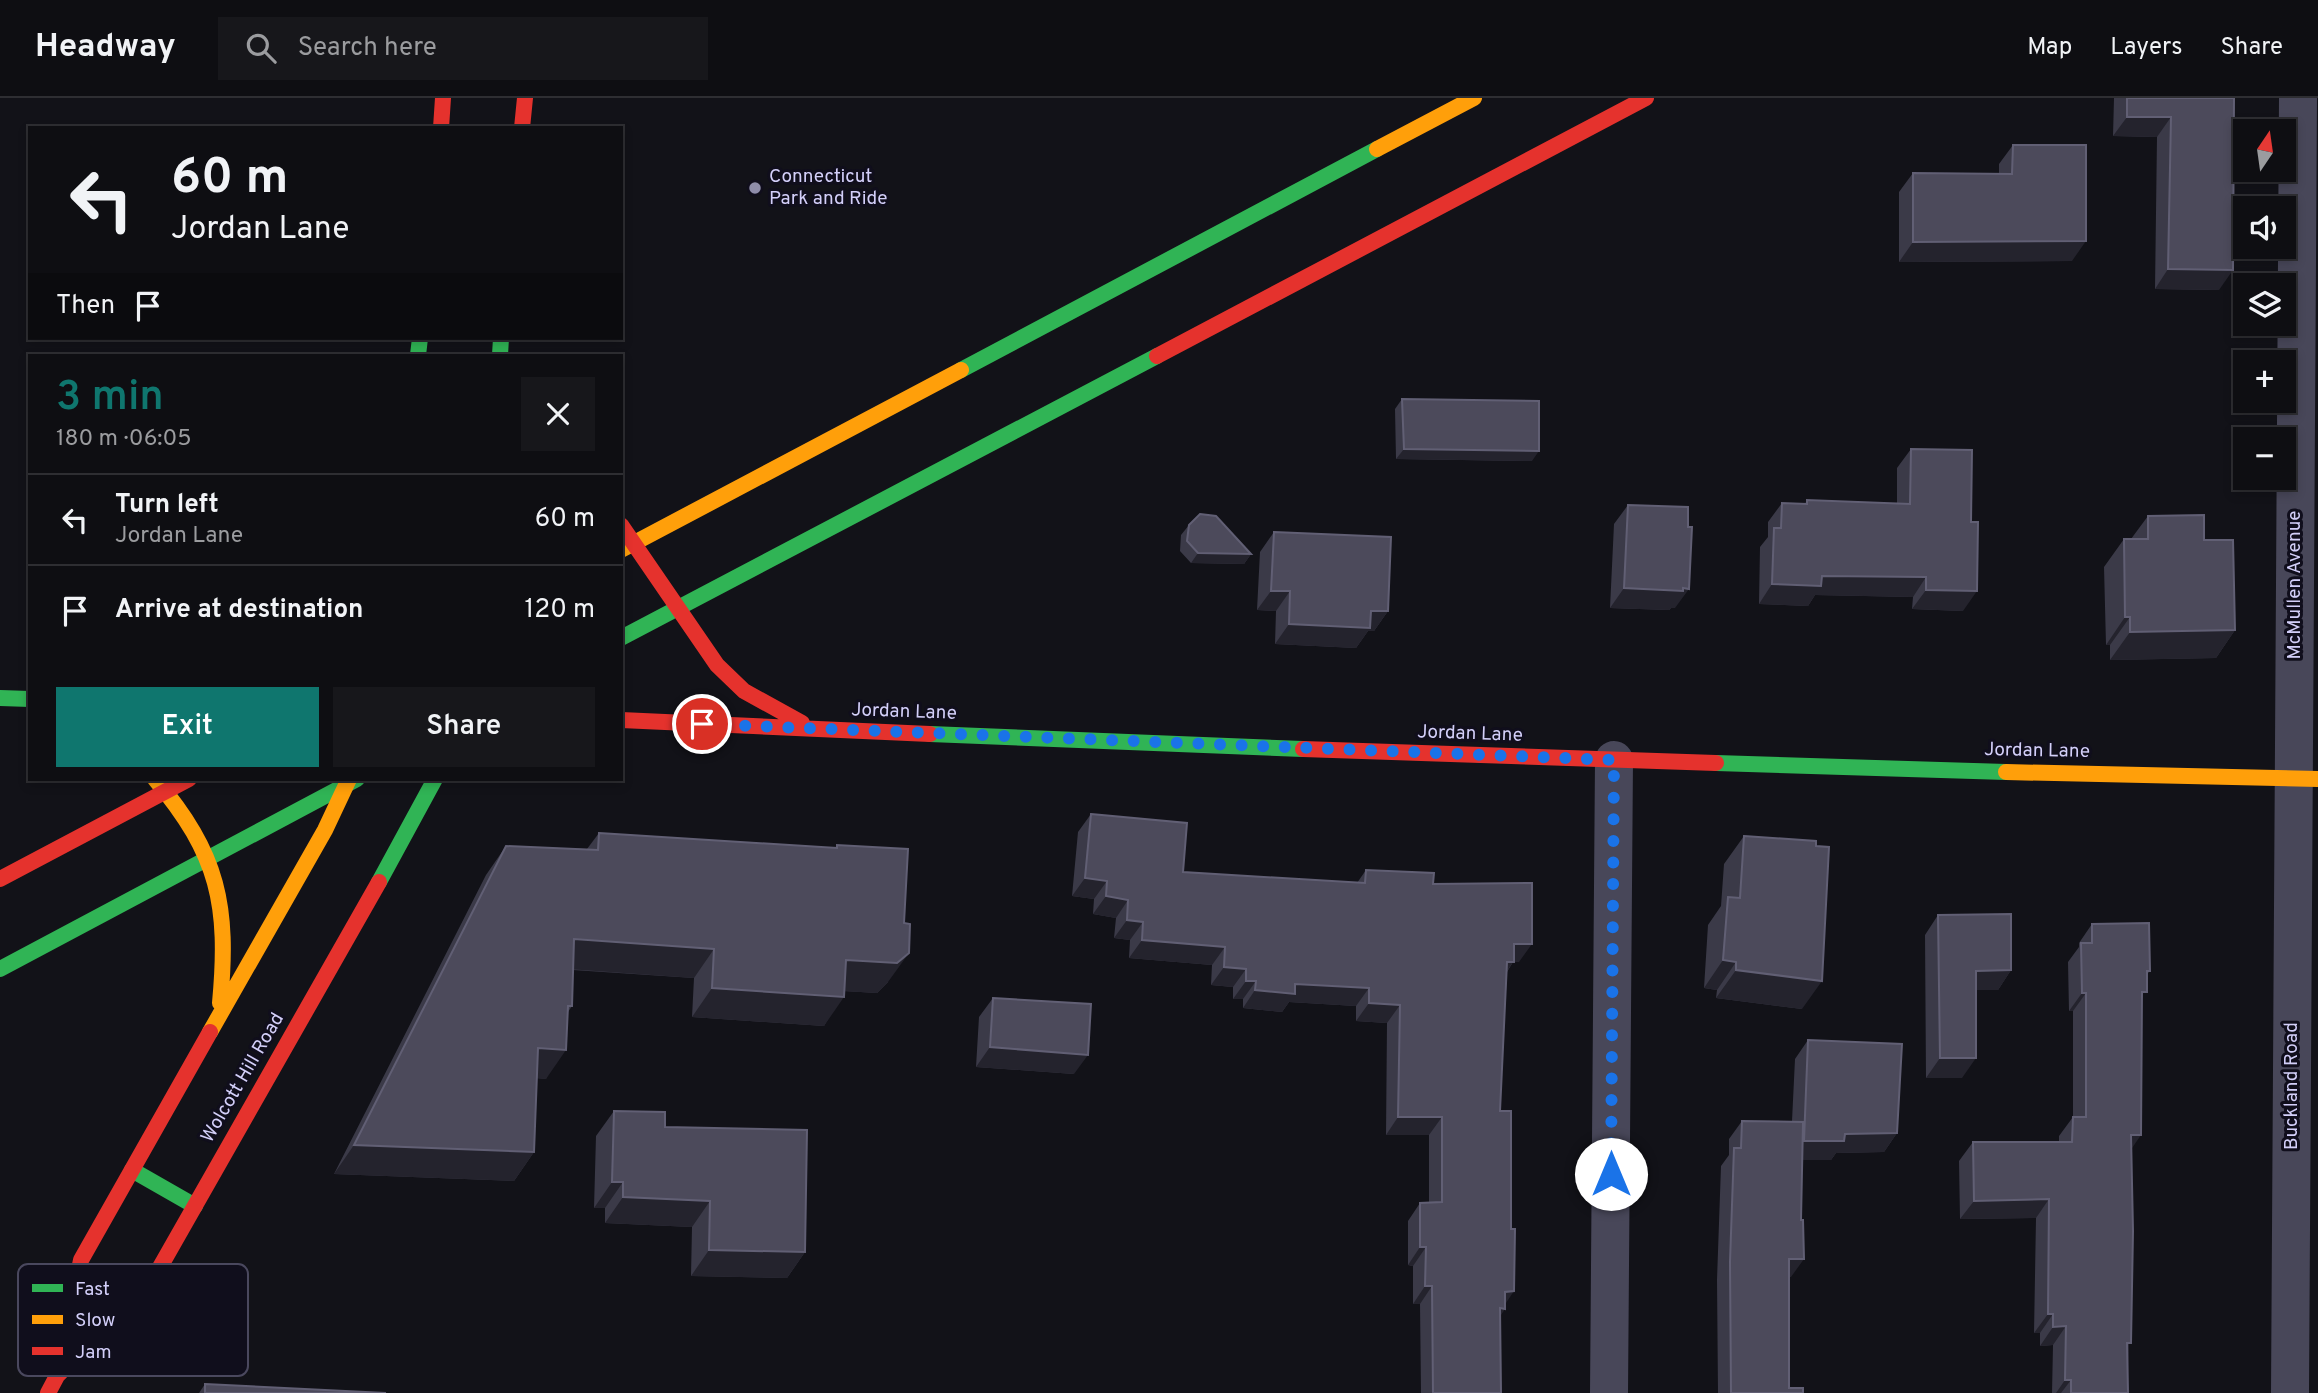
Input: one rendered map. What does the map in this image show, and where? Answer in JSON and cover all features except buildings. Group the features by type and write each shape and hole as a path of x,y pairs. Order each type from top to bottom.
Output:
{"main road":[{"path":"441,126 443,98"},
{"path":"522,126 524,98"},
{"path":"623,549 1474,98"},
{"path":"623,637 1646,98"},
{"path":"623,528 703,648 723,672 760,702 817,730"},
{"path":"0,698 28,699"},
{"name":"Jordan Lane","path":"623,720 1614,760 2306,779"},
{"path":"157,781 194,832 218,889 225,947 218,1018"},
{"path":"0,879 185,781"},
{"name":"Wolcott Hill Road","path":"80,1264 325,830 348,781"},
{"path":"0,969 353,781"},
{"name":"Wolcott Hill Road","path":"162,1264 434,781"},
{"path":"132,1170 195,1206"},
{"name":"Wolcott Hill Road","path":"48,1393 57,1376"}],"street":[{"name":"McMullen Avenue","path":"2298,98 2306,779"},
{"path":"1609,1393 1614,760"},
{"name":"Buckland Road","path":"2290,1393 2306,779"}],"traffic: fast":[{"path":"961,370 1377,149"},
{"path":"418,354 420,340"},
{"path":"500,354 501,340"},
{"path":"623,637 1157,356"},
{"path":"0,698 28,699"},
{"path":"930,734 1303,749"},
{"path":"1716,763 2006,772"},
{"path":"0,969 353,781"},
{"path":"379,882 434,781"},
{"path":"132,1170 195,1206"}],"traffic: slow":[{"path":"1377,149 1474,98"},
{"path":"623,549 961,370"},
{"path":"2006,772 2318,779"},
{"path":"157,781 193,832 215,883 223,937 220,1003"},
{"path":"210,1032 325,830 348,781"}],"traffic: jam":[{"path":"441,126 443,98"},
{"path":"522,126 525,98"},
{"path":"1157,356 1646,98"},
{"path":"623,528 717,665 744,691 802,723"},
{"path":"623,720 930,734"},
{"path":"1303,749 1716,763"},
{"path":"0,879 185,781"},
{"path":"162,1264 379,882"},
{"path":"80,1264 210,1032"},
{"path":"48,1393 57,1376"}],"place":[{"name":"Connecticut Park and Ride","path":"755,188"}],"route":[{"path":"702,724 1614,760 1611,1174"}]}
